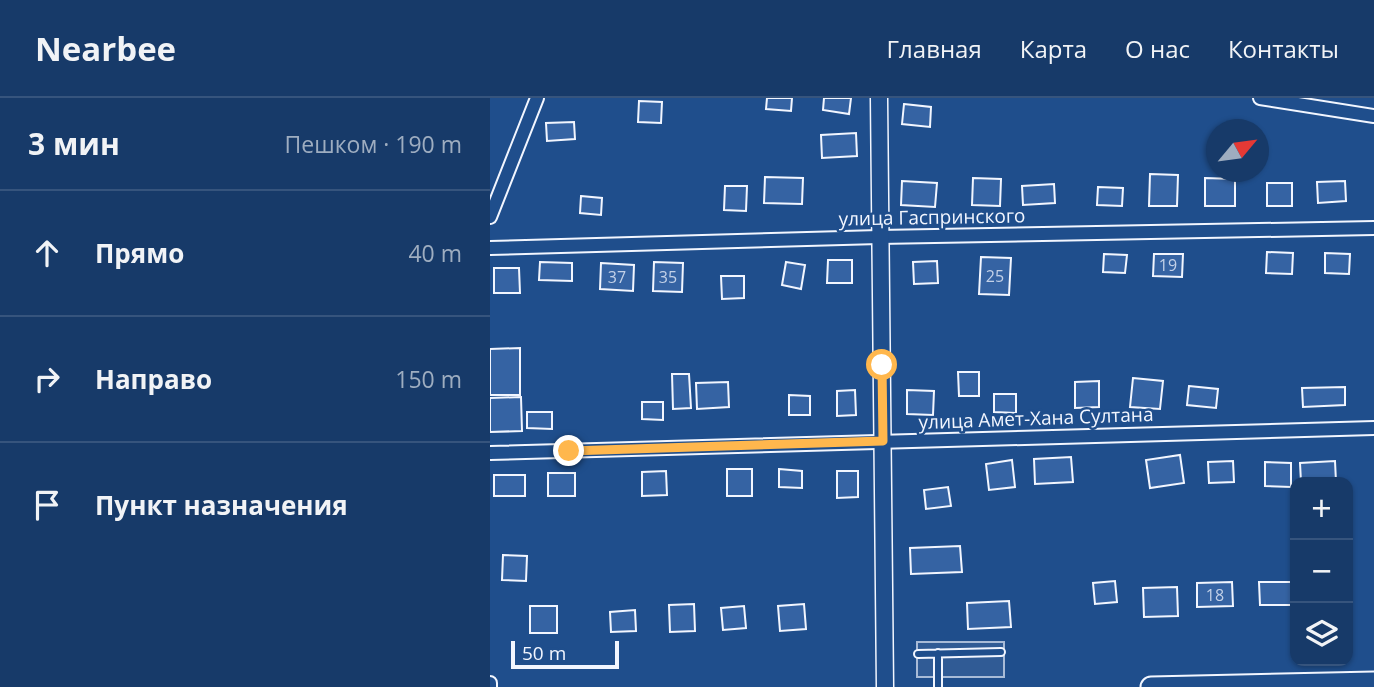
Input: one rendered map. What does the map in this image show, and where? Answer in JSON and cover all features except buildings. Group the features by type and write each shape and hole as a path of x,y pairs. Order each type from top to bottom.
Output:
{"main road":[{"path":"1151,687 1365,683"}],"street":[{"path":"490,216 537,98"},
{"path":"879,98 885,687"},
{"path":"1260,98 1374,116"},
{"name":"улица Гаспринского","path":"490,248 879,237 1374,229"},
{"name":"улица Амет-Хана Султана","path":"490,453 1374,428"}],"lane":[{"path":"919,654 1001,652"},
{"path":"938,653 938,687"}],"shaded area":[{"path":"917,642 1004,642 1004,677 917,677"}],"route":[{"path":"569,451 883,441 882,365"}]}
